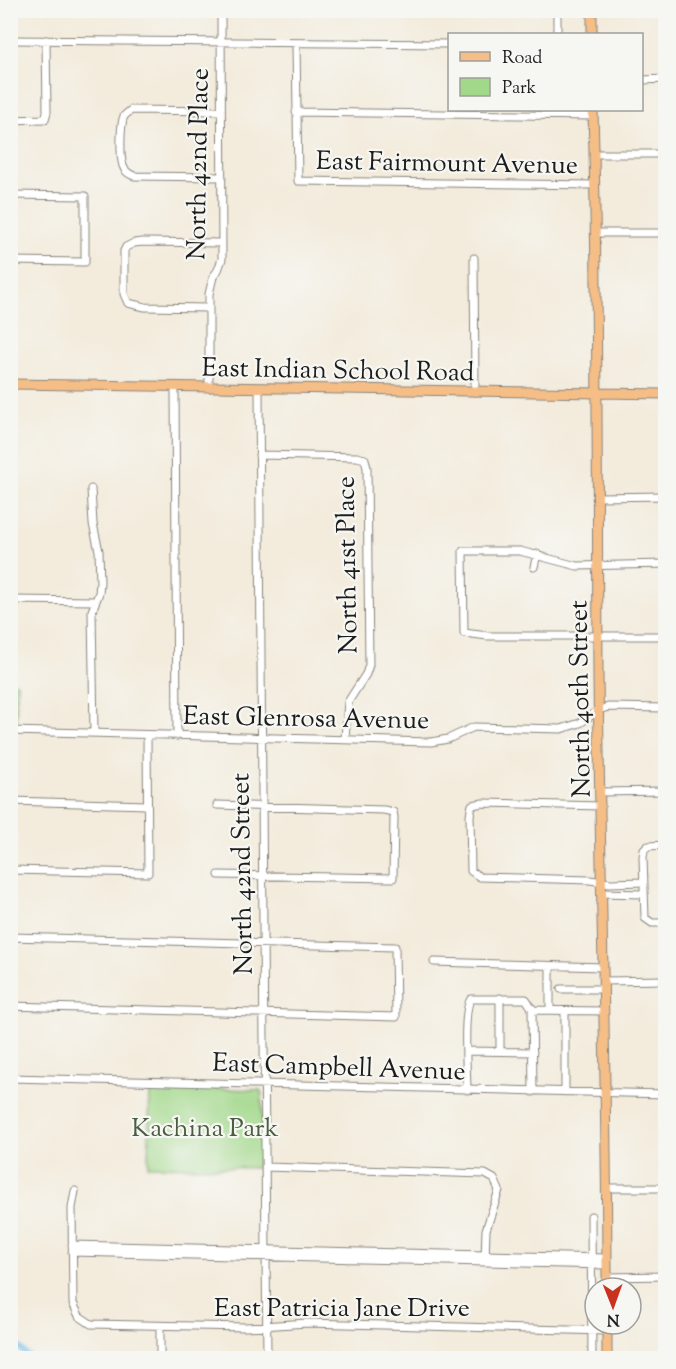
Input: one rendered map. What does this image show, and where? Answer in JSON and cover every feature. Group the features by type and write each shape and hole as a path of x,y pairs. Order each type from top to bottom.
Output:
{"main road":[{"path":"592,10 592,33"},
{"name":"North 40th Street","path":"593,113 607,1276"},
{"name":"East Indian School Road","path":"10,384 666,394"},
{"path":"607,1336 607,1359"}],"street":[{"name":"North 42nd Place","path":"209,388 210,286 221,266 222,243 221,10"},
{"path":"557,17 557,33"},
{"path":"10,40 448,44"},
{"path":"10,120 45,119 47,112 46,40"},
{"path":"296,43 296,112 593,113"},
{"path":"643,80 666,79"},
{"path":"221,111 131,110 124,117 122,128 122,161 124,170 134,176 222,177"},
{"name":"East Fairmount Avenue","path":"296,112 298,181 595,186"},
{"name":"East Fairmount Avenue","path":"594,154 666,154"},
{"path":"10,195 85,196 85,262 10,261"},
{"path":"596,233 666,233"},
{"path":"209,308 145,307 128,303 124,294 124,256 126,247 134,243 222,243"},
{"path":"474,258 474,392"},
{"path":"175,387 177,736"},
{"name":"North 42nd Street","path":"259,389 267,1359"},
{"name":"North 41st Place","path":"259,456 365,459 367,468 369,665 366,674 348,702 345,738"},
{"path":"92,489 93,524 99,551 100,582 92,610 93,733"},
{"path":"598,497 666,496"},
{"path":"666,564 568,565 537,554 520,551 464,551 464,633 598,637 666,636"},
{"path":"534,567 537,554"},
{"path":"10,600 96,602"},
{"name":"East Glenrosa Avenue","path":"10,731 431,742 448,739 474,727 561,729 580,723 608,707 666,708"},
{"path":"10,870 148,873 147,735"},
{"path":"601,792 666,791"},
{"path":"10,801 147,805"},
{"path":"601,806 483,803 472,805 470,815 471,871 480,877 643,882"},
{"path":"217,805 393,812 393,878 219,875"},
{"path":"666,845 650,845 643,854 645,918 652,923 666,923"},
{"path":"619,883 619,893"},
{"path":"601,893 643,894"},
{"path":"10,937 395,947 396,1017 10,1006"},
{"path":"434,963 603,967"},
{"path":"550,967 550,1010"},
{"path":"561,989 666,980"},
{"path":"500,998 500,1051"},
{"path":"467,1090 468,1002 471,999 500,998 526,999 531,1004 533,1092"},
{"path":"532,1010 604,1011"},
{"path":"565,1011 565,1092"},
{"path":"467,1051 533,1052"},
{"name":"East Campbell Avenue","path":"10,1078 666,1094"},
{"path":"266,1167 479,1172 494,1179 499,1190 486,1230 485,1259"},
{"path":"606,1188 666,1188"},
{"path":"75,1191 72,1208 72,1248 607,1262"},
{"path":"591,1216 592,1276"},
{"name":"East Patricia Jane Drive","path":"72,1248 72,1299 75,1312 84,1321 98,1325 246,1327 307,1323 583,1331"},
{"path":"643,1276 666,1276"},
{"path":"160,1326 160,1359"},
{"path":"592,1336 592,1359"}],"green space":[{"path":"11,683 17,683 16,721 11,721"},
{"name":"Kachina Park","path":"150,1087 260,1090 262,1093 262,1168 148,1166"}],"waterway":[{"path":"10,1339 30,1358"}]}
